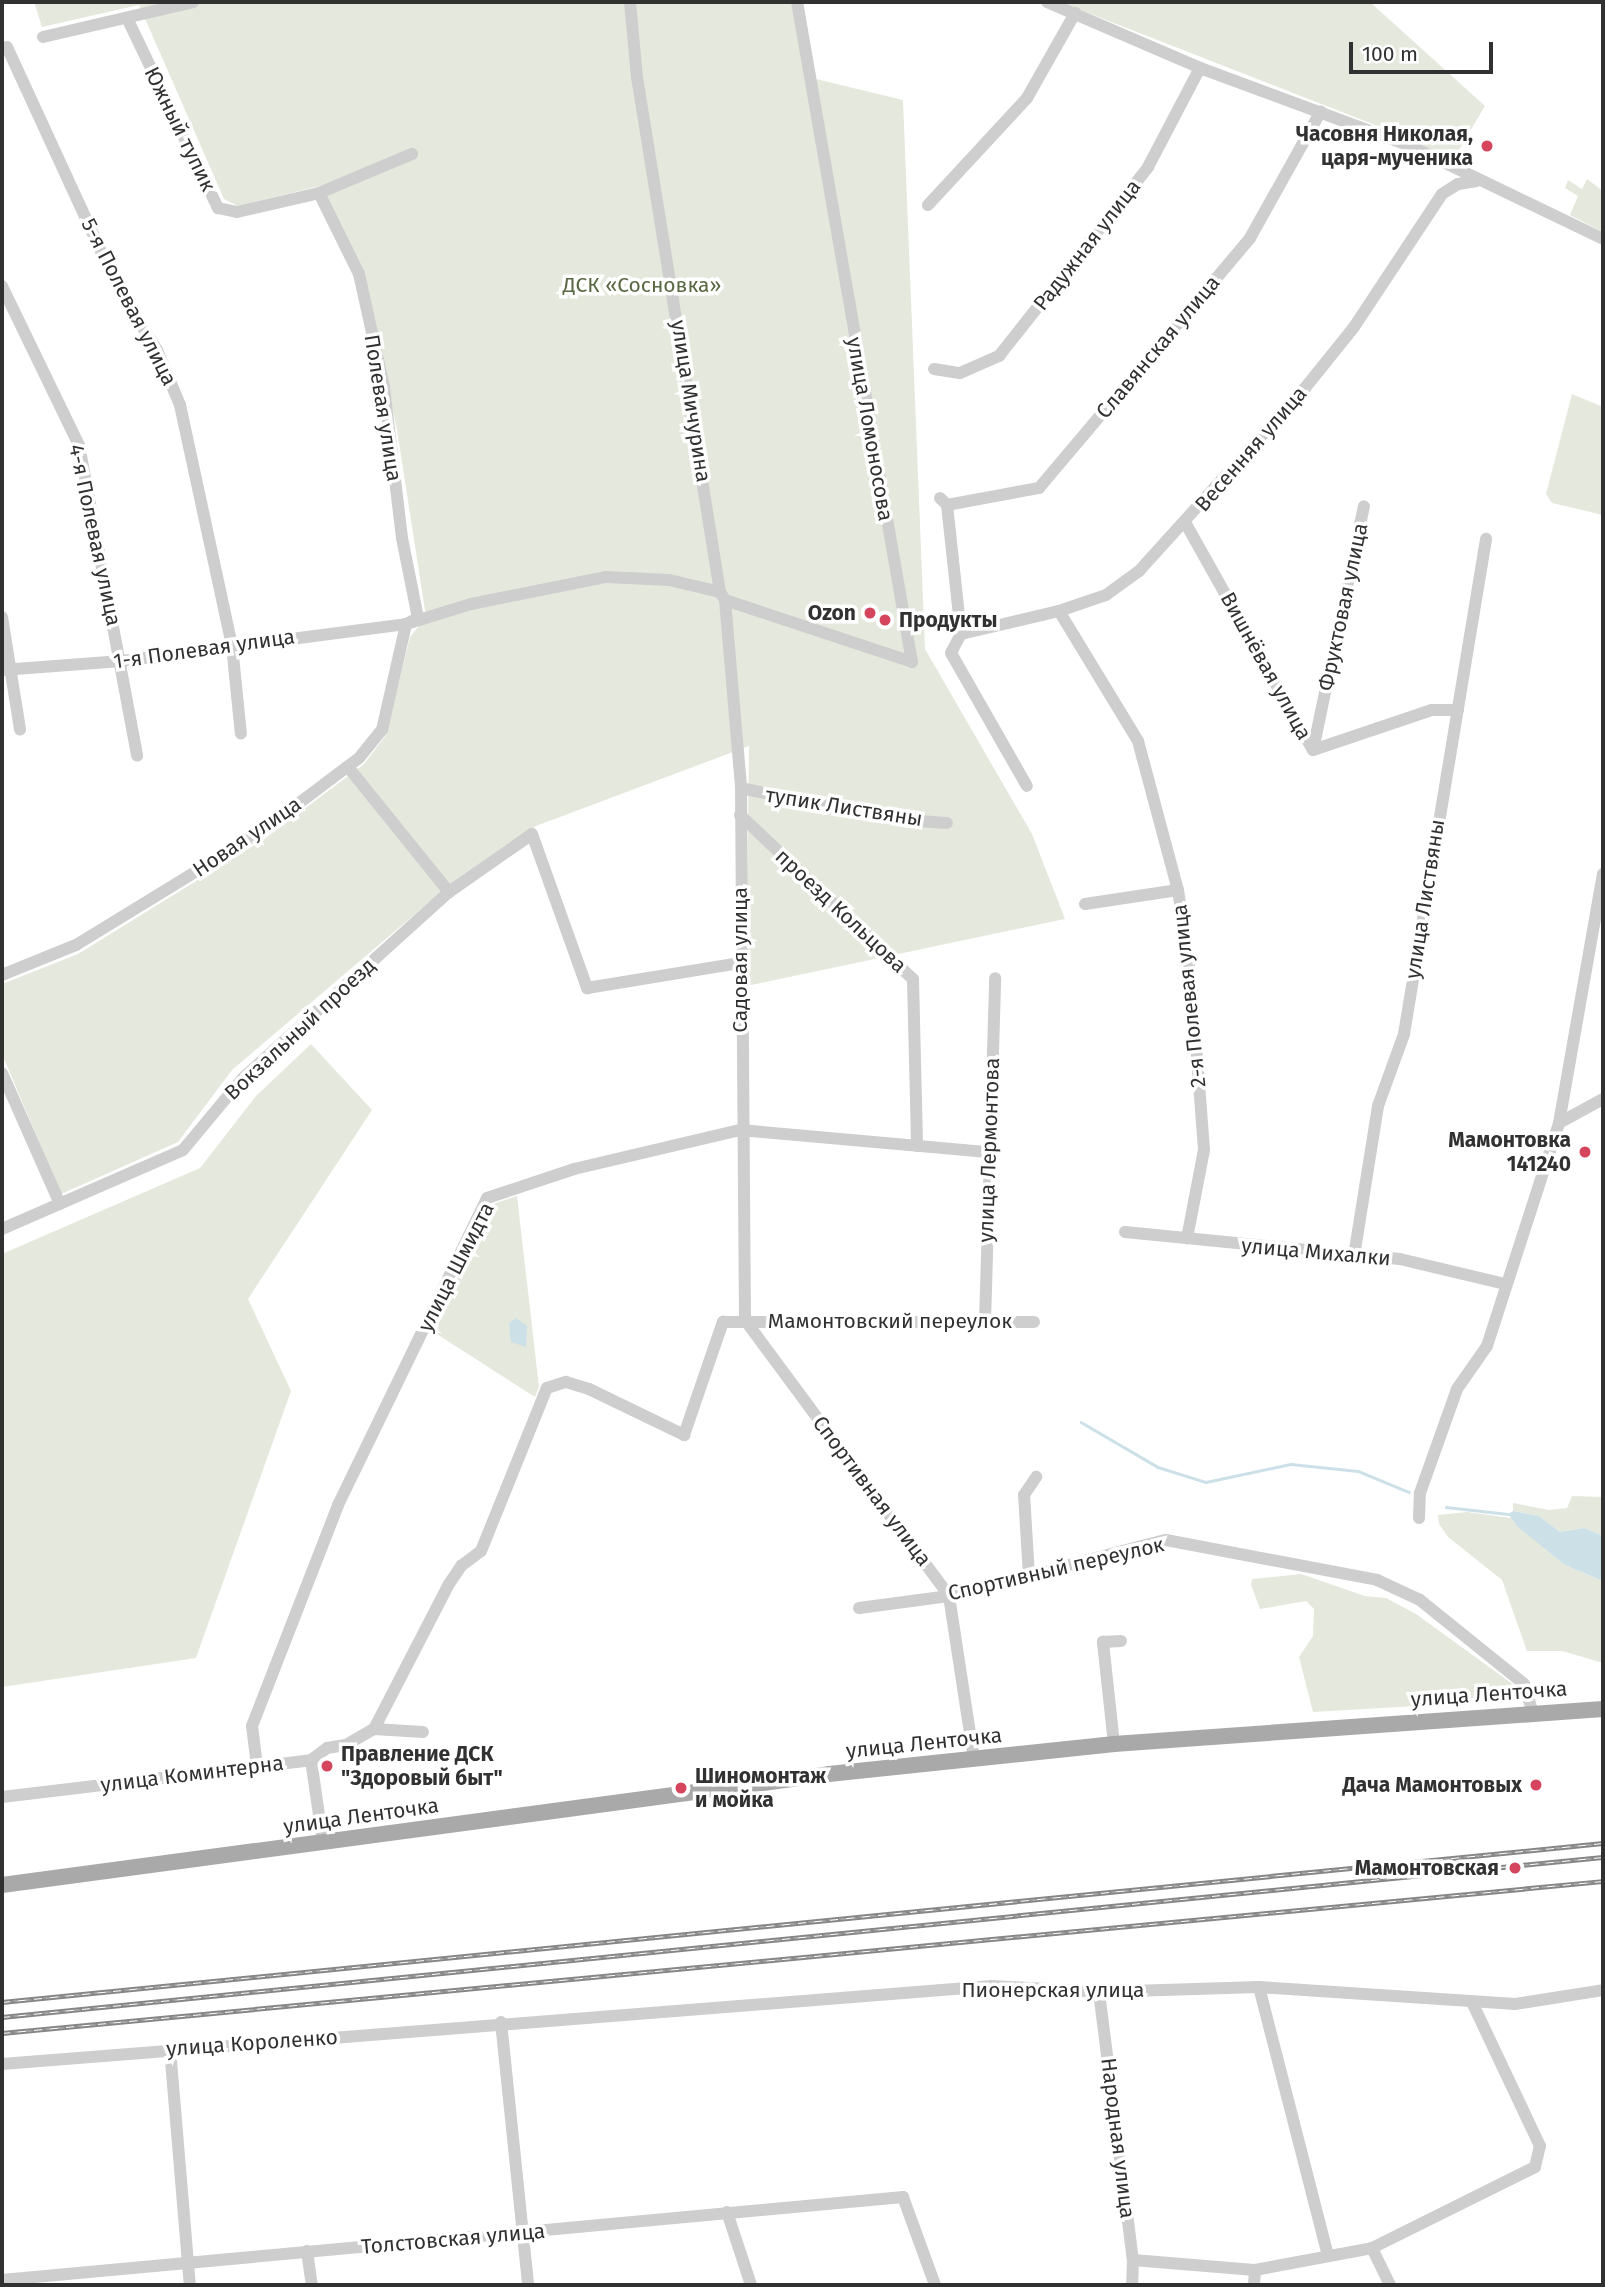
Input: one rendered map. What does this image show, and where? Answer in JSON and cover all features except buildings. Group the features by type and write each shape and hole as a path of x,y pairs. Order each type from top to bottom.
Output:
{"main road":[{"name":"улица Ленточка","path":"2,1885 829,1774 1114,1744 1532,1711 1603,1709"}],"street":[{"path":"43,37 193,2"},
{"name":"улица Мичурина","path":"630,2 637,77 723,596"},
{"name":"улица Ломоносова","path":"723,596 912,662 796,2"},
{"path":"1047,2 1200,68 1408,145 1477,181 1603,239"},
{"path":"928,205 1027,98 1075,13"},
{"name":"Южный тупик","path":"127,18 218,208 237,212 319,193 412,154"},
{"name":"5-я Полевая улица","path":"7,47 119,290 157,350 180,405 232,646 241,734"},
{"name":"Радужная улица","path":"934,369 960,373 999,356 1148,167 1200,68"},
{"name":"Славянская улица","path":"961,634 943,501 1039,488 1250,238 1321,111"},
{"name":"Весенняя улица","path":"961,634 1059,611 1106,595 1139,571 1185,524 1354,327 1442,194 1458,184 1477,181"},
{"name":"Полевая улица","path":"319,193 359,274 384,387 402,538 418,618 406,624"},
{"name":"4-я Полевая улица","path":"2,286 79,445 122,661 137,756"},
{"name":"Фруктовая улица","path":"1313,750 1364,506"},
{"name":"Вишнёвая улица","path":"1185,524 1313,750 1432,710 1458,710"},
{"name":"улица Листвяны","path":"1354,1256 1378,1106 1404,1034 1486,539"},
{"name":"1-я Полевая улица","path":"7,670 122,661 406,624 471,604 606,577 669,580 723,596"},
{"name":"Садовая улица","path":"723,596 741,788 740,1130 745,1320"},
{"name":"2-я Полевая улица","path":"1059,611 1138,741 1178,890 1191,977 1204,1150 1188,1238"},
{"path":"2,617 7,670 20,730"},
{"name":"Новая улица","path":"2,975 76,945 262,831 348,767 382,730 406,624"},
{"path":"961,634 951,653 1027,786"},
{"path":"348,767 449,892"},
{"name":"тупик Листвяны","path":"741,788 891,818 947,822"},
{"name":"проезд Кольцова","path":"740,815 913,979 916,1146"},
{"name":"Вокзальный проезд","path":"2,1229 183,1150 243,1078 449,892 532,834 587,988 739,963"},
{"path":"1419,1518 1420,1493 1457,1390 1487,1346 1559,1123 1603,874"},
{"path":"1085,904 1178,890"},
{"name":"улица Лермонтова","path":"985,1322 995,978"},
{"path":"2,1073 60,1204"},
{"path":"1559,1123 1603,1099"},
{"name":"улица Шмидта","path":"257,1766 252,1726 338,1505 487,1198 575,1169 740,1130 988,1153"},
{"name":"улица Михалки","path":"1125,1232 1400,1259 1505,1284"},
{"path":"423,1732 374,1729 449,1584 461,1566 481,1551 547,1388 566,1382 589,1390 684,1435 723,1322 745,1320"},
{"name":"Мамонтовский переулок","path":"745,1320 1034,1322"},
{"name":"Спортивная улица","path":"745,1320 949,1595 974,1759"},
{"path":"1029,1576 1024,1495 1036,1477"},
{"name":"Спортивный переулок","path":"859,1608 949,1595 1166,1540 1377,1580 1420,1601 1524,1684 1532,1711"},
{"path":"1114,1744 1103,1642 1121,1641"},
{"name":"улица Коминтерна","path":"2,1797 311,1760 327,1748 346,1745 374,1729"},
{"path":"311,1760 323,1842"},
{"name":"Пионерская улица","path":"501,2022 992,1986 1099,1992 1259,1987 1514,2004 1603,1990"},
{"path":"1259,1987 1328,2255"},
{"name":"Народная улица","path":"1099,1992 1133,2260 1132,2285"},
{"path":"1133,2260 1255,2270 1372,2248 1492,2192 1535,2167 1541,2158 1540,2147 1472,2002"},
{"path":"501,2022 528,2285"},
{"name":"улица Короленко","path":"2,2064 501,2022"},
{"path":"170,2049 190,2285"},
{"name":"Толстовская улица","path":"2,2280 903,2197 935,2285"},
{"path":"727,2212 751,2285"},
{"path":"1372,2248 1390,2285"},
{"path":"307,2250 312,2285"},
{"path":"1254,2285 1255,2270"}],"green space":[{"name":"ДСК «Сосновка»","path":"34,2 803,2 816,79 903,100 925,649 1032,834 1065,919 746,986 749,746 536,826 448,886 232,1070 178,1142 61,1194 2,1054 2,984 78,954 264,839 364,764 386,735 410,637 426,617 397,430 364,271 320,186 238,206 224,199 139,5 42,27"},
{"path":"1060,2 1370,2 1485,106 1453,160 1370,123"},
{"path":"1587,179 1603,191 1603,232 1570,215 1578,196 1565,188 1568,180 1582,189"},
{"path":"1572,394 1603,407 1603,515 1552,503 1546,494"},
{"path":"311,1044 372,1110 248,1299 291,1391 196,1658 2,1687 2,1254 200,1168 256,1096"},
{"path":"517,1196 539,1387 535,1397 432,1331 493,1204"},
{"path":"1572,1496 1603,1497 1603,1536 1584,1528 1560,1532 1539,1516 1513,1511 1513,1503 1549,1510 1567,1508"},
{"path":"1467,1512 1511,1518 1565,1565 1603,1581 1603,1663 1562,1651 1527,1651 1502,1580 1448,1537 1439,1524 1438,1515"},
{"path":"1301,1574 1365,1596 1386,1598 1416,1614 1514,1685 1521,1700 1313,1712 1299,1657 1313,1636 1314,1609 1306,1601 1260,1609 1251,1585 1252,1579"}],"shaded area":[{"path":"516,1318 527,1326 526,1347 511,1342 509,1323"},
{"path":"1513,1511 1539,1516 1560,1532 1584,1528 1603,1536 1603,1581 1565,1565 1517,1526 1508,1514"}],"waterway":[{"path":"1081,1422 1158,1467 1206,1482 1291,1464 1358,1471 1409,1492"},
{"path":"1446,1507 1508,1514"}],"railway":[{"path":"2,2002 1603,1843"},
{"path":"2,2017 1603,1857"},
{"path":"2,2033 1603,1881"}],"place":[{"name":"Часовня Николая, царя-мученика","path":"1487,146"},
{"name":"Ozon","path":"870,613"},
{"name":"Продукты","path":"885,620"},
{"name":"Мамонтовка 141240","path":"1585,1152"},
{"name":"Правление ДСК \"Здоровый быт\"","path":"327,1766"},
{"name":"Дача Мамонтовых","path":"1536,1785"},
{"name":"Шиномонтаж и мойка","path":"681,1788"},
{"name":"Мамонтовская","path":"1515,1868"}]}
